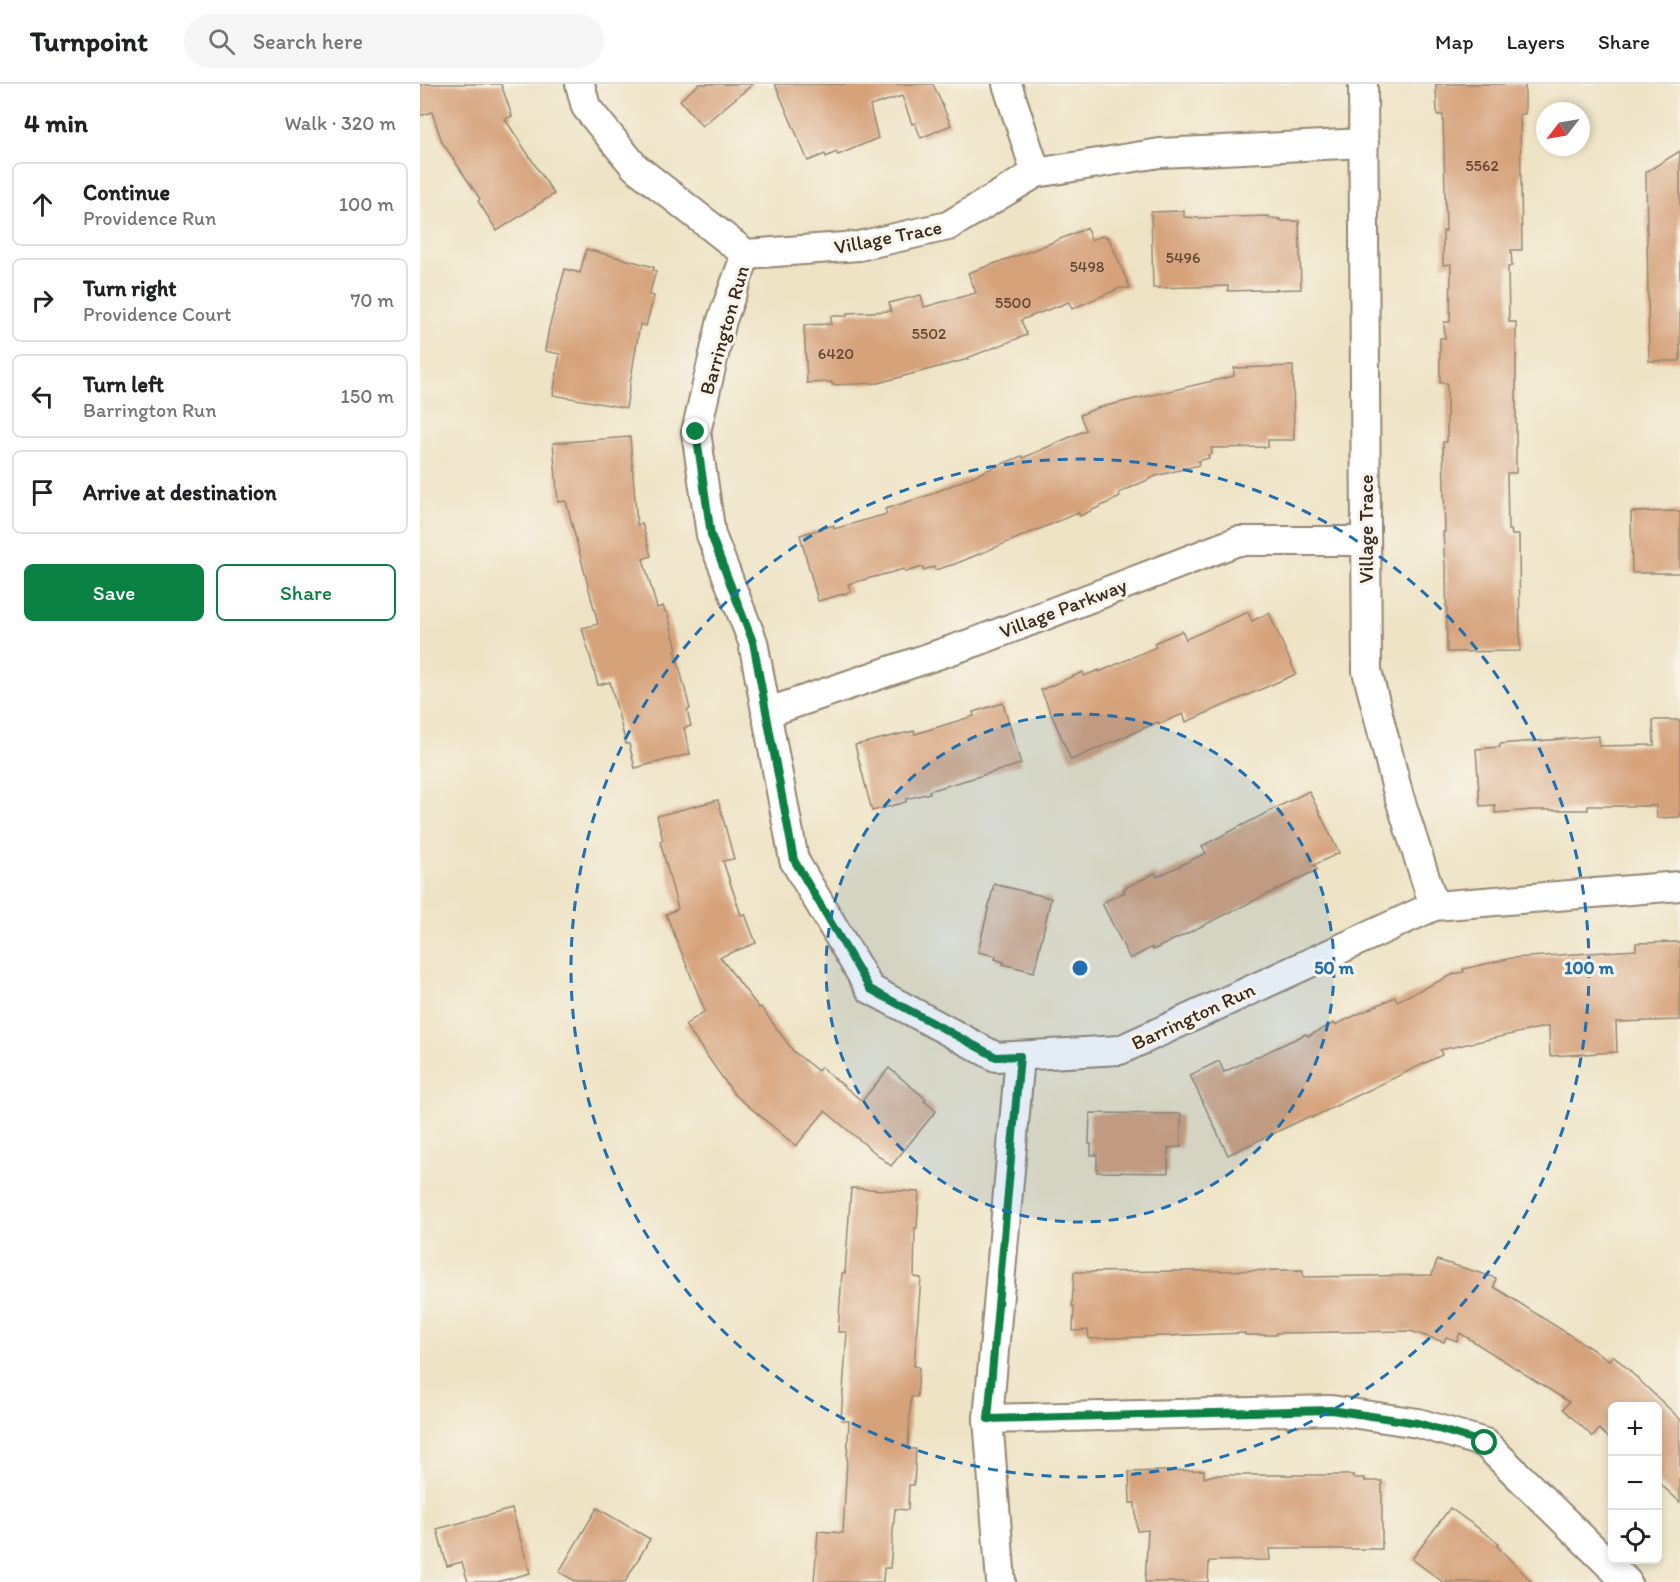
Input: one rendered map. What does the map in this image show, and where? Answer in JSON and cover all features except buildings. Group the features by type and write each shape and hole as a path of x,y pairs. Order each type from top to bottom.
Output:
{"street":[{"path":"580,84 586,107 635,167 746,254"},
{"path":"1007,84 1036,173"},
{"name":"Village Trace","path":"1363,84 1367,671 1398,793 1434,906"},
{"name":"Village Trace","path":"746,254 859,246 948,226 1036,173 1160,153 1364,143"},
{"name":"Barrington Run","path":"746,254 722,320 696,432 711,535 753,642 794,860 870,989 996,1057 1120,1050 1434,906 1680,886"},
{"name":"Village Parkway","path":"766,713 978,641 1238,542 1366,542"},
{"path":"1001,1582 988,1419 1020,1056"},
{"path":"988,1419 1331,1410 1418,1423 1485,1443 1627,1582"}],"route":[{"path":"696,432 711,535 753,642 794,860 870,989 996,1057 1020,1056 988,1419 1331,1410 1418,1423 1485,1443"}]}
